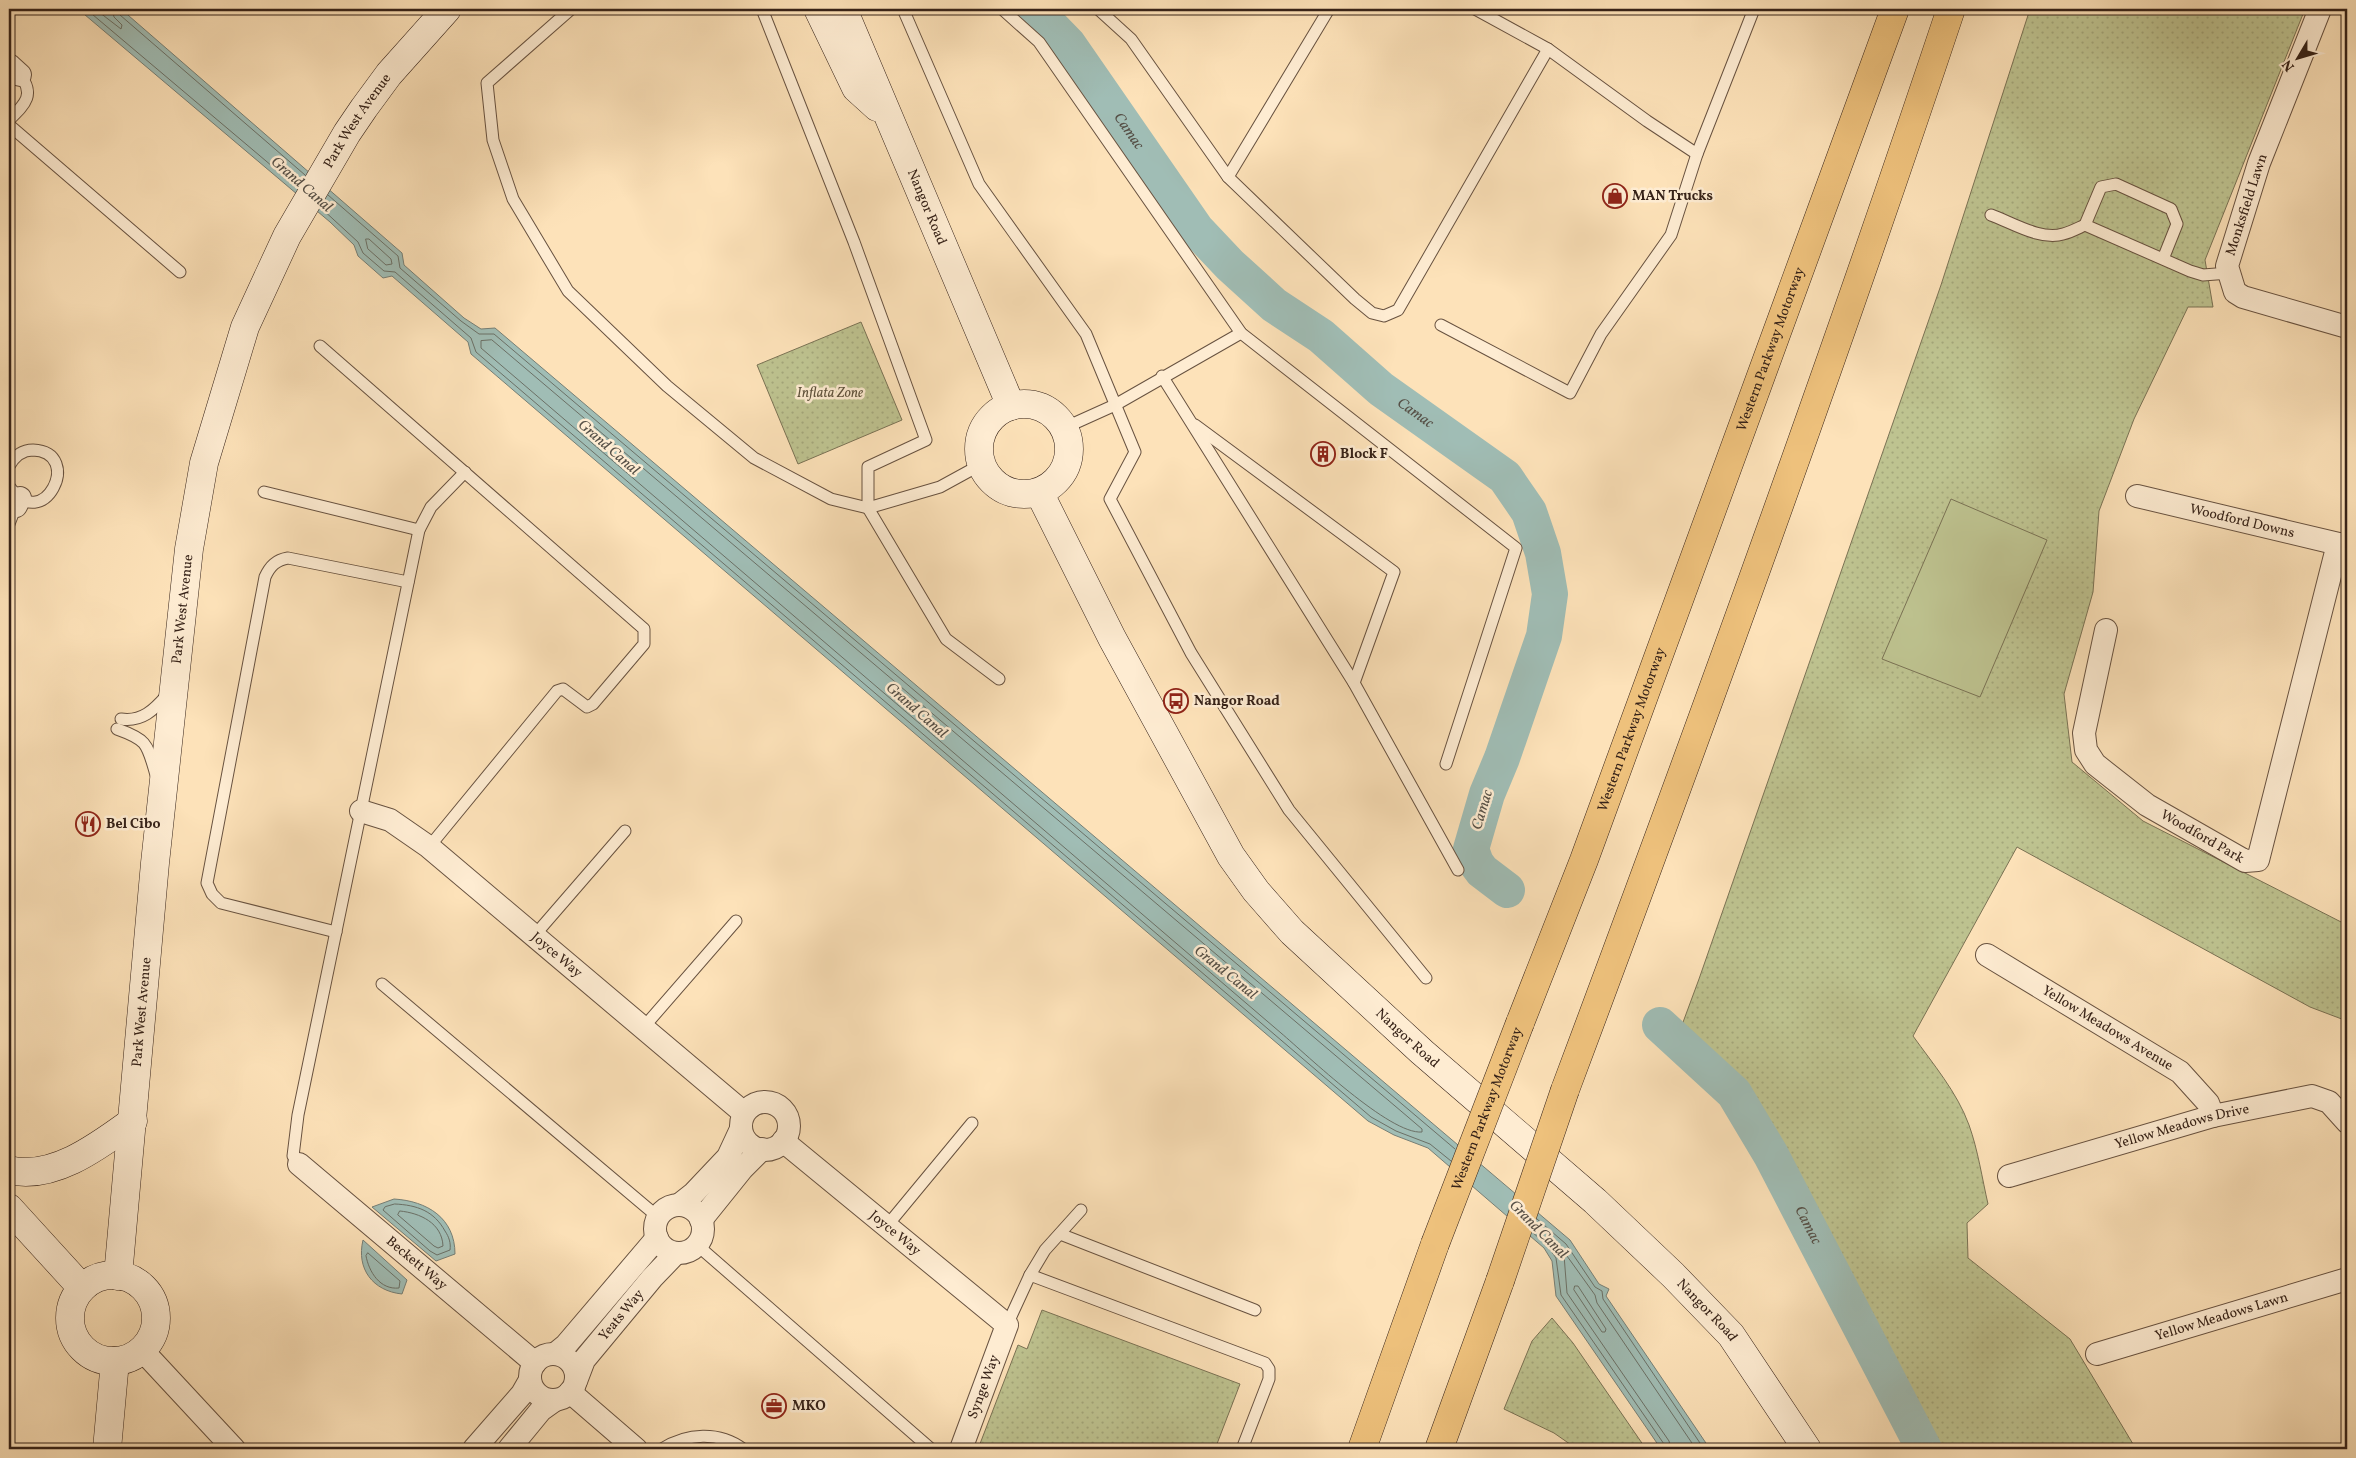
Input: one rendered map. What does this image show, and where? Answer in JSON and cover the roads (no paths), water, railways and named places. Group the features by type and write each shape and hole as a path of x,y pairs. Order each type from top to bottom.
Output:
{"highway":[{"name":"Western Parkway Motorway","path":"1362,1449 1435,1244 1584,860 1895,9"},
{"path":"1440,1449 1565,1090 1672,803 1889,196 1952,9"}],"main road":[{"name":"Park West Avenue","path":"118,1276 162,793 189,549 204,463 245,327 287,236 347,133 388,74 447,9"},
{"path":"818,9 856,88 889,118"},
{"name":"Nangor Road","path":"843,9 1011,406"},
{"path":"1027,404 1042,407 1055,416 1064,428 1069,443 1068,458 1063,472 1053,484 1039,492 1025,494 1012,492 999,486 989,477 982,464 979,450 981,436 988,422 998,412 1011,406 1027,404"},
{"name":"Nangor Road","path":"1039,492 1112,638 1231,856 1256,891 1292,932 1422,1052 1595,1201 1673,1275 1731,1335 1807,1449"},
{"path":"9,1170 18,1172 44,1169 81,1157 132,1121"},
{"path":"9,1208 82,1288"},
{"path":"105,1276 118,1276 131,1280 142,1287 153,1305 155,1325 151,1338 142,1350 134,1356 115,1361 101,1359 88,1353 77,1342 72,1329 70,1314 74,1300 82,1288 93,1280 105,1276"},
{"path":"107,1449 115,1361"}],"street":[{"name":"Monksfield Lawn","path":"2320,9 2259,163 2227,266 2235,292 2243,297 2347,327"},
{"name":"Woodford Downs","path":"2137,496 2343,545"},
{"name":"Woodford Park","path":"2106,630 2084,733 2086,750 2095,764 2147,804 2245,861 2258,860 2343,545"},
{"name":"Joyce Way","path":"361,811 390,820 429,847 643,1028 742,1121"},
{"name":"Yellow Meadows Avenue","path":"1987,955 2180,1072 2208,1103 2213,1116"},
{"name":"Yellow Meadows Drive","path":"2009,1176 2213,1116 2312,1096 2329,1102 2347,1122"},
{"path":"678,1205 694,1194 728,1157 742,1121 756,1103 772,1103 778,1106 788,1119 788,1126 783,1141 769,1149 762,1149 748,1142 742,1121"},
{"name":"Joyce Way","path":"783,1141 1007,1325"},
{"path":"701,1220 742,1169 762,1149"},
{"name":"Beckett Way","path":"298,1164 540,1366"},
{"path":"678,1205 692,1209 701,1220 702,1233 697,1245 684,1252 676,1253 664,1248 658,1227 671,1206 678,1205"},
{"name":"Yeats Way","path":"474,1449 522,1394 540,1366 566,1345 658,1227"},
{"name":"Yeats Way","path":"509,1449 541,1410 567,1391 584,1360 652,1278 676,1253"},
{"name":"Yellow Meadows Lawn","path":"2097,1354 2347,1279"},
{"name":"Synge Way","path":"961,1449 1007,1325"},
{"path":"142,1350 234,1449"},
{"path":"562,1356 573,1366 567,1391 548,1400 536,1393 540,1366 562,1356"},
{"path":"567,1391 636,1449"}],"lane":[{"path":"571,9 487,83 493,140 514,198 568,291 667,386 754,458 831,499 868,508 940,487 982,464"},
{"path":"762,9 854,242 926,440 868,467 868,508 946,639 999,679"},
{"path":"902,9 980,184 1086,334 1135,452 1110,499 1190,653 1289,810 1426,978"},
{"path":"1002,9 1039,42 1241,333 1516,548 1446,764"},
{"path":"1098,9 1131,39 1228,177 1355,299 1372,313 1384,316 1398,310 1548,49"},
{"path":"1228,177 1329,9"},
{"path":"1475,9 1548,49 1647,121 1697,154"},
{"path":"1441,324 1570,393 1601,334 1671,235 1697,154 1754,9"},
{"path":"9,120 26,103 28,93 26,83 15,70"},
{"path":"9,125 180,272"},
{"path":"1991,215 2034,232 2051,236 2062,235 2085,225 2101,187 2116,184 2171,209 2176,224 2163,259"},
{"path":"2085,225 2163,259 2204,274 2229,273"},
{"path":"1064,428 1115,405 1162,376 1241,333"},
{"path":"320,346 638,622 644,629 646,638 644,644 593,704 587,707 563,689 557,691 429,847"},
{"path":"1162,376 1354,684 1458,870"},
{"path":"1190,421 1394,572 1354,684"},
{"path":"9,466 19,454 27,450 43,452 55,463 58,479 50,494 36,501 14,504"},
{"path":"298,1164 293,1156 298,1115 419,530 431,507 465,472"},
{"path":"264,492 419,530"},
{"path":"336,932 221,903 212,894 206,883 265,577 274,563 280,559 288,558 408,582"},
{"path":"162,793 149,751 139,736 119,724 144,717 157,707 174,688"},
{"path":"534,936 625,831"},
{"path":"643,1028 736,921"},
{"path":"382,984 658,1227"},
{"path":"886,1227 972,1123"},
{"path":"1007,1325 1030,1274 1045,1250 1081,1210"},
{"path":"1060,1234 1254,1310"},
{"path":"697,1245 931,1449"},
{"path":"1030,1274 1265,1363 1269,1369 1269,1380 1242,1449"},
{"path":"662,1449 684,1438 698,1436 728,1441 743,1449"}],"water":[{"name":"Grand Canal","path":"78,9 121,9 402,253 404,265 464,318 481,329 495,328 1570,1240 1599,1284 1609,1289 1606,1296 1710,1449 1661,1449 1556,1296 1552,1261 1544,1248 1428,1148 1394,1135 1368,1121 471,354 468,342 392,276 383,278 358,256 354,245 330,222"},
{"path":"394,1199 417,1203 437,1214 450,1230 454,1241 455,1254 436,1261 372,1207"},
{"path":"363,1240 407,1280 402,1294 383,1288 369,1277 362,1260"}],"waterway":[{"name":"Camac","path":"1034,9 1068,44 1196,229 1230,265 1274,305 1321,336 1381,389 1505,477 1529,512 1543,553 1550,594 1544,636 1502,758 1487,794 1471,849 1476,863 1482,871 1507,890"},
{"name":"Camac","path":"1660,1025 1734,1093 1771,1155 1924,1449"}],"place":[{"name":"MAN Trucks","path":"1615,196"},
{"name":"Block F","path":"1323,454"},
{"name":"Nangor Road","path":"1176,701"},
{"name":"Bel Cibo","path":"88,824"},
{"name":"MKO","path":"774,1406"}],"park label":[{"name":"Inflata Zone","path":"830,393"}]}
